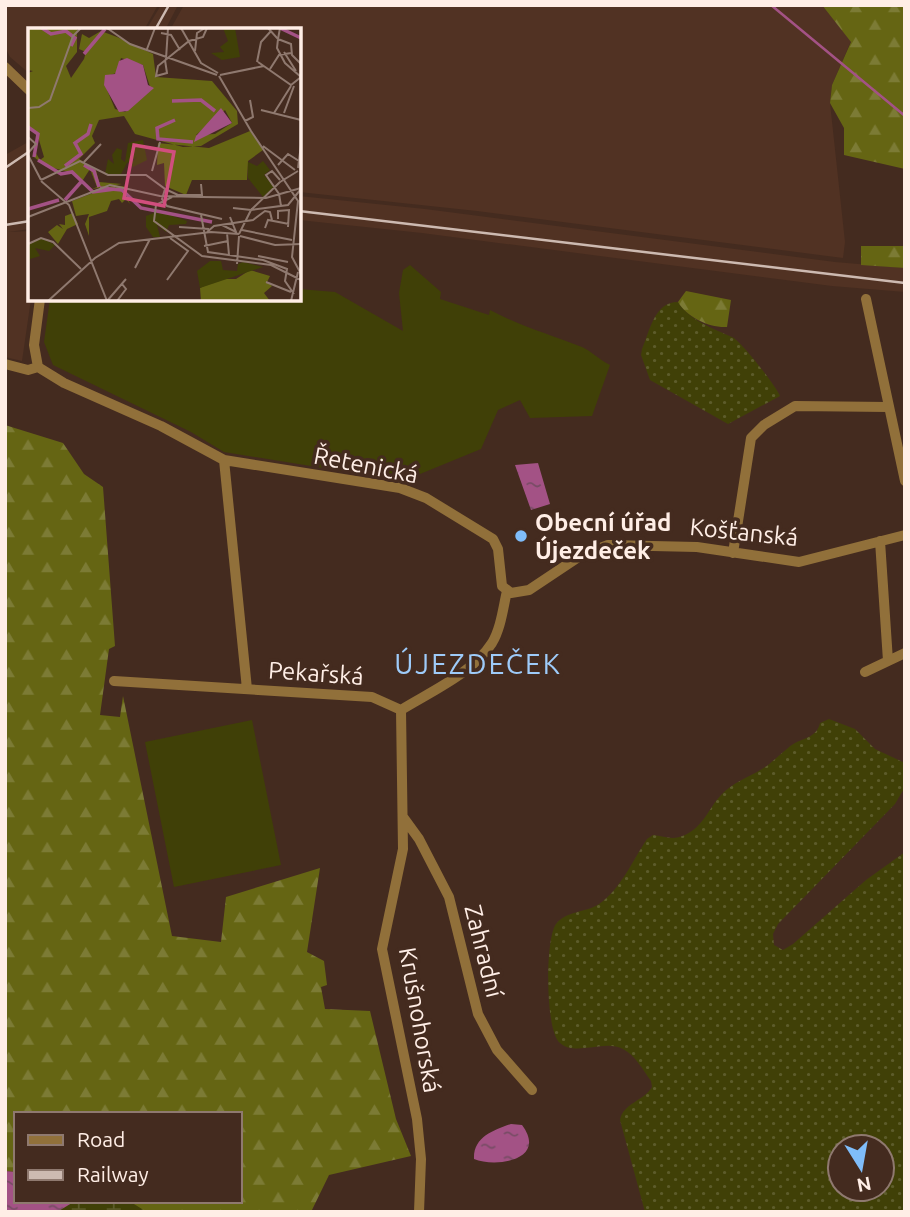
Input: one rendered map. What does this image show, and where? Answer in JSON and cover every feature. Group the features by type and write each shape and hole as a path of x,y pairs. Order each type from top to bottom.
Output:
{"street":[{"path":"5,66 28,89"},
{"path":"866,299 905,481"},
{"path":"5,364 27,370 38,367 34,345 40,301"},
{"name":"Řetenická","path":"38,367 64,383 161,426 224,460 405,490 426,498 491,536 498,549 501,583 507,592"},
{"path":"733,553 751,438 757,431 795,406 888,407"},
{"path":"224,460 247,689"},
{"name":"Košťanská","path":"507,592 529,590 586,553 617,544 687,547 799,562 905,535"},
{"path":"880,541 888,661"},
{"path":"401,710 473,663 487,650 499,628 507,592"},
{"path":"865,672 905,653"},
{"name":"Pekařská","path":"114,681 372,698 401,710"},
{"name":"Krušnohorská","path":"401,710 403,849 382,949 417,1119 421,1159 419,1212"},
{"name":"Zahradní","path":"403,817 419,839 449,897 478,1014 486,1032 532,1090"}],"shaded area":[{"path":"5,5 158,5 145,28 28,28 28,72 10,57 5,47"},
{"path":"161,5 178,5 166,28 147,28"},
{"path":"184,5 822,5 851,41 832,85 830,103 845,242 843,258 477,211 301,192 301,28 171,28"},
{"path":"28,142 28,229 8,232 28,231 28,301 31,301 22,361 5,357 5,155"},
{"path":"301,196 425,209 835,262 905,268 905,292 832,286 422,233 301,220"}],"green space":[{"path":"822,5 905,5 905,169 844,155 844,128 830,103 832,85 851,42"},
{"path":"861,246 905,246 905,268 861,265"},
{"path":"410,265 441,292 440,299 489,315 490,310 524,326 582,347 610,365 592,416 530,418 520,400 498,410 481,449 403,481 224,452 191,432 53,365 44,342 50,301 301,301 301,289 335,292 403,331 399,293 403,270"},
{"path":"686,291 731,300 727,327 706,323 687,312 678,302"},
{"path":"678,302 695,319 737,340 780,396 728,424 650,380 641,355 642,349 658,312 670,303"},
{"path":"5,425 63,443 84,474 103,487 115,646 109,649 100,715 120,717 123,696 172,936 221,942 226,897 320,868 307,952 324,961 327,985 321,987 325,1009 370,1011 396,1119 411,1156 329,1175 311,1212 57,1212 72,1203 242,1203 242,1112 14,1112 14,1172 5,1171"},
{"path":"829,719 855,729 875,749 905,763 905,787 895,804 778,924 773,934 774,945 783,950 793,944 866,880 905,852 905,1212 645,1212 620,1120 625,1110 652,1087 651,1081 635,1059 623,1049 615,1046 574,1048 560,1043 555,1035 549,1004 548,965 552,933 560,919 594,907 607,898 620,883 647,839 653,835 676,838 685,835 701,822 725,791 766,767 793,744 818,729 820,723"},
{"path":"252,720 281,865 174,887 145,742"},
{"path":"72,1203 132,1203 147,1212 57,1212"}],"water":[{"path":"538,463 550,504 531,510 515,465"},
{"path":"511,1124 522,1125 528,1137 529,1146 524,1154 506,1161 483,1162 474,1159 477,1145 486,1135"},
{"path":"5,1171 14,1172 14,1203 72,1203 57,1212 5,1212"}],"waterway":[{"path":"771,5 905,116"}],"railway":[{"path":"156,28 169,5"},
{"path":"5,168 28,152"},
{"path":"301,211 905,283"},
{"path":"5,225 28,221"}],"place":[{"name":"Obecní úřad Újezdeček","path":"521,536"}],"district":[{"name":"ÚJEZDEČEK","path":"478,663"}]}
